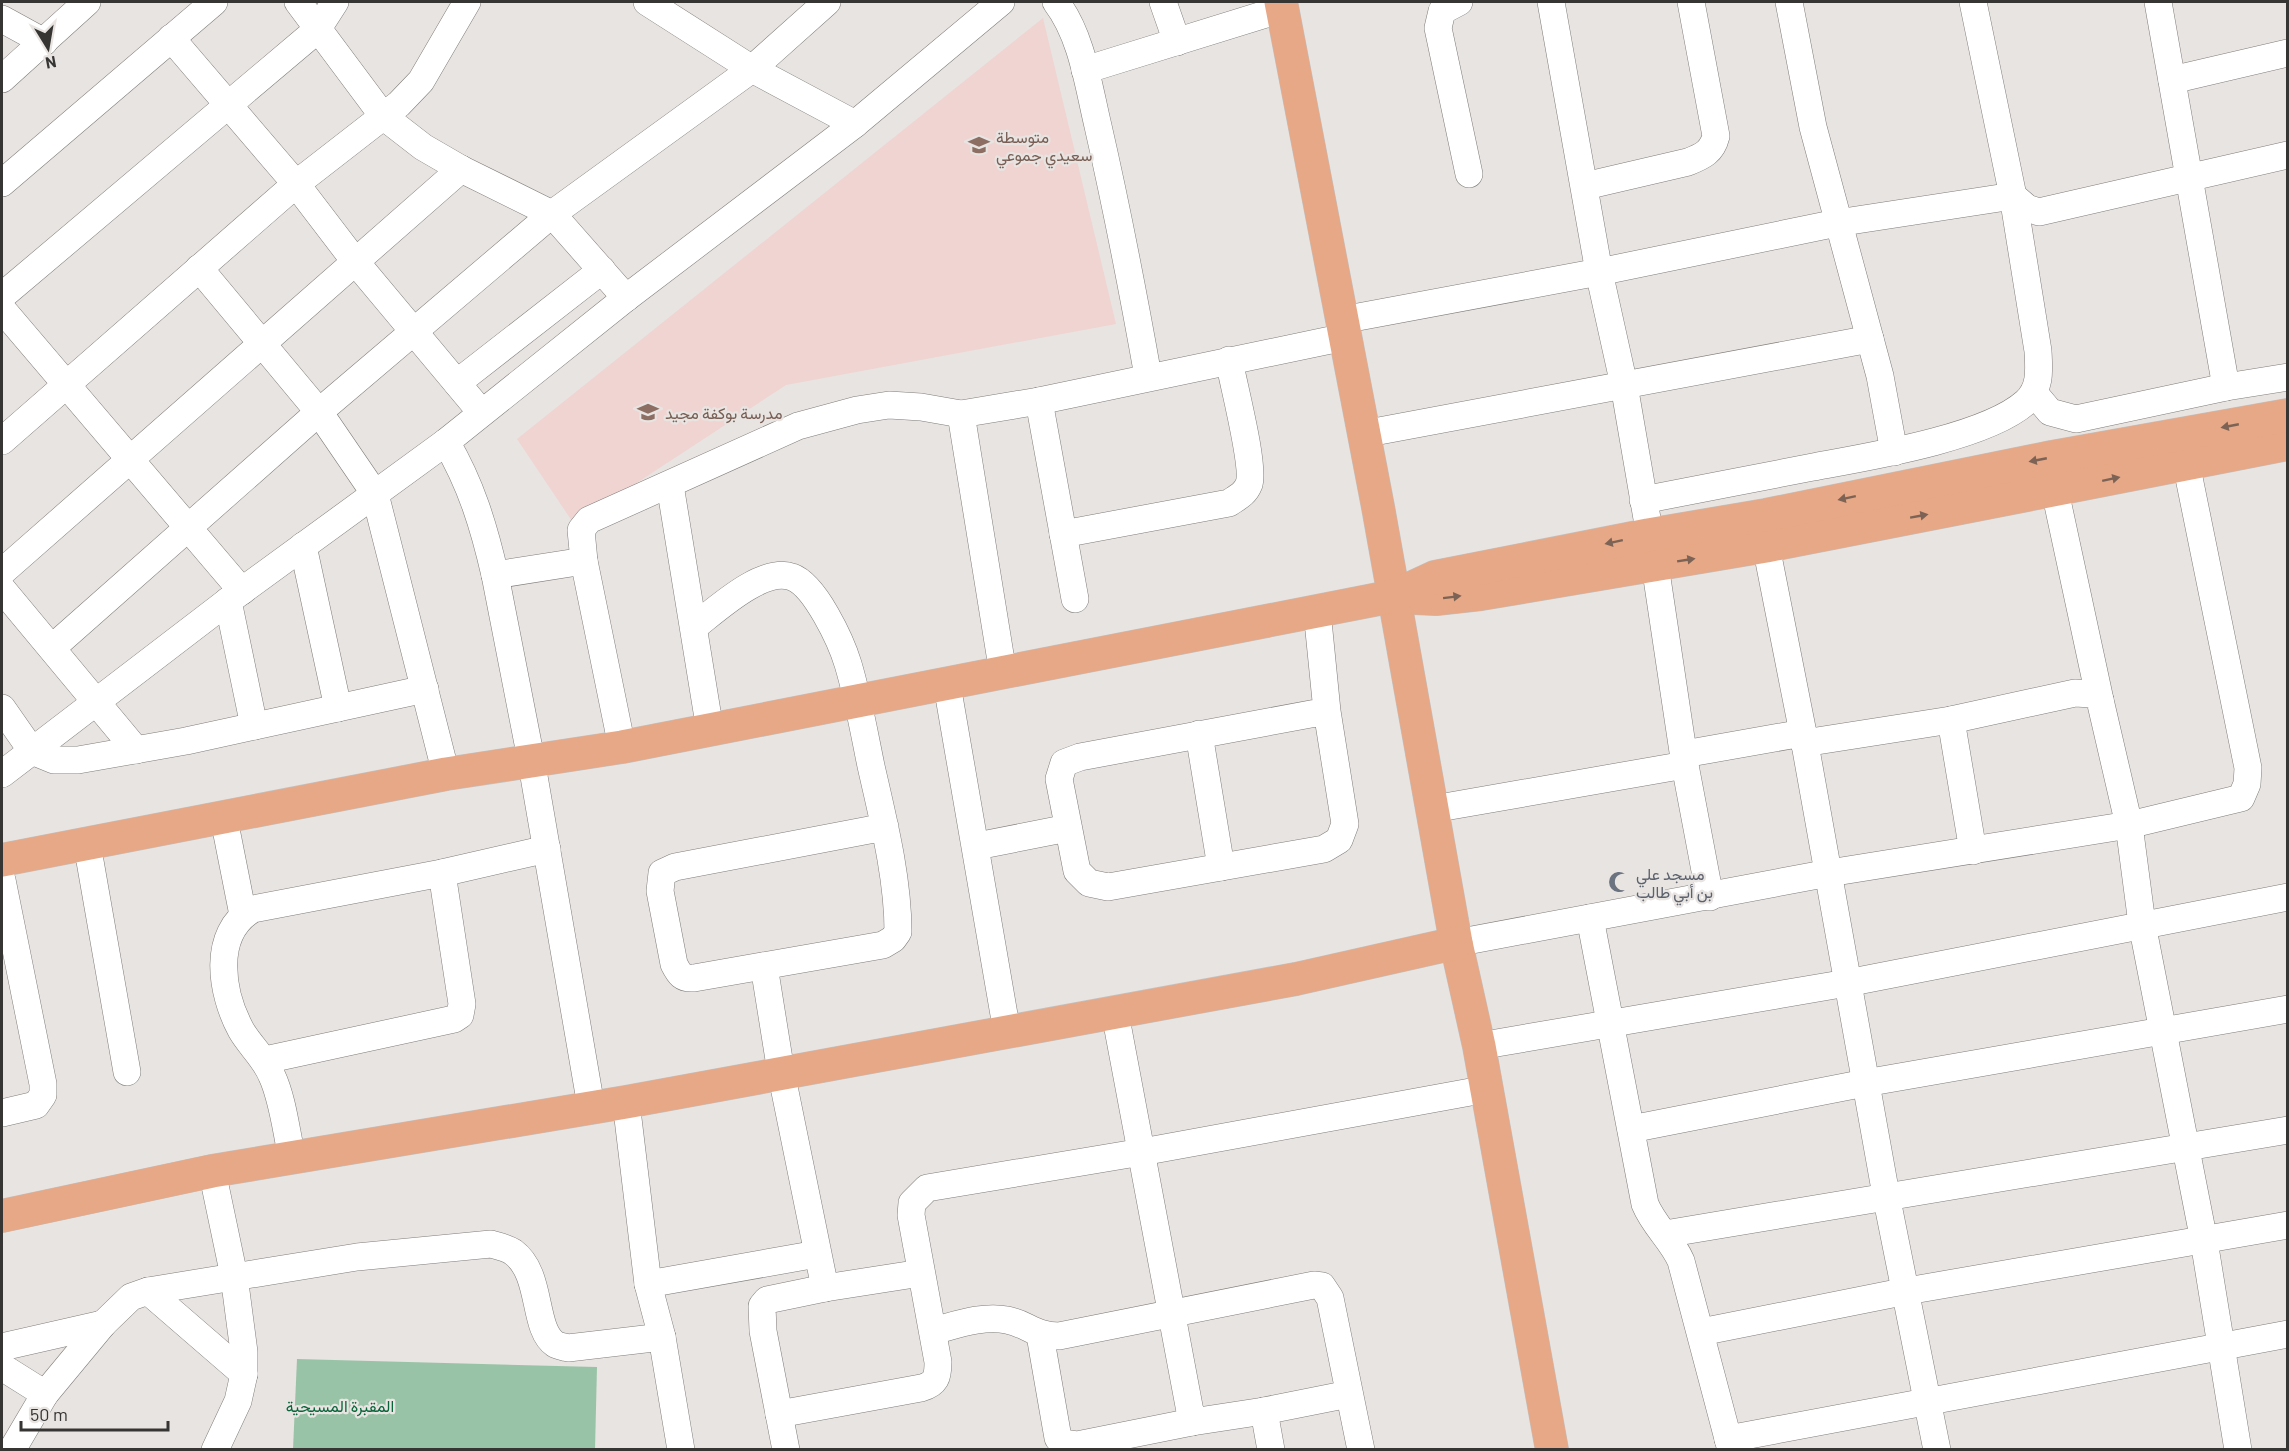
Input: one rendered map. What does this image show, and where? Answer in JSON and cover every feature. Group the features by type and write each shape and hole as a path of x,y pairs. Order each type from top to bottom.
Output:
{"main road":[{"path":"1281,5 1344,328 1456,943 1479,1046 1552,1449"},
{"path":"1652,550 1766,515 2052,457 2288,415"},
{"path":"2,860 224,819 305,800 531,759 622,747 947,685 1394,596 1435,577 1652,550 1766,546 2288,444"},
{"path":"2,1216 212,1171 591,1106 627,1102 1296,979 1456,943"}],"street":[{"path":"2,79 87,2"},
{"path":"2,183 214,2"},
{"path":"298,2 383,116 423,147 461,169 552,214 626,298"},
{"path":"2,296 228,108 317,30 335,2"},
{"path":"2,441 296,184 399,104 421,81 467,2"},
{"path":"647,2 752,69 855,124"},
{"path":"52,648 319,412 552,214 752,69 827,2"},
{"path":"2,774 235,596 446,442 626,298 855,124 1001,2"},
{"path":"1056,2 1068,20 1085,70 1116,203 1148,376"},
{"path":"1163,2 1177,42"},
{"path":"1460,2 1442,11 1438,28 1469,174"},
{"path":"1551,2 1599,272 1624,385 1685,760 1710,897"},
{"path":"1585,186 1688,162 1704,156 1713,147 1716,136 1691,2"},
{"path":"1789,2 1813,127 1870,339 1894,452"},
{"path":"1643,500 1894,452 1961,433 1999,418 2025,403 2034,393 2040,377 2038,351 2013,196 1973,2"},
{"path":"2158,2 2226,387"},
{"path":"1085,70 1177,42 1281,5"},
{"path":"2,19 44,42"},
{"path":"171,38 228,108 296,184 354,260 481,412"},
{"path":"2172,80 2288,53"},
{"path":"622,747 584,561 581,530 589,520 798,426 857,410 889,405 921,407 961,414 1039,401 1229,360 1344,328 1837,223 2013,196 2027,208 2039,212 2288,155"},
{"path":"2,572 354,260 461,169"},
{"path":"199,268 319,412 375,494 446,774"},
{"path":"457,383 602,270"},
{"path":"2,309 128,459 190,527 235,596 254,726"},
{"path":"1363,434 1870,339"},
{"path":"1063,534 1229,503 1244,493 1250,481 1248,459 1229,360"},
{"path":"2034,393 2050,412 2076,419 2226,387 2288,377"},
{"path":"1039,401 1075,599"},
{"path":"961,414 1003,673"},
{"path":"446,442 459,465 482,519 495,574 531,759 591,1106"},
{"path":"1456,943 1829,873 2129,825 2229,803 2241,798 2247,784 2248,768 2186,463"},
{"path":"670,485 710,730"},
{"path":"2055,491 2129,825 2142,924 2204,1241 2238,1449"},
{"path":"303,546 338,708"},
{"path":"1766,546 1829,873 1846,983 1886,1195 1938,1449"},
{"path":"495,574 584,561"},
{"path":"694,627 756,583 779,576 794,577 804,585 819,605 836,634 848,662 858,702 885,826 898,932 893,939 883,945 694,978 686,978 680,974 675,964 660,891 662,873 675,867 885,826"},
{"path":"2,589 95,704 136,750"},
{"path":"1317,611 1327,711 1345,824 1339,840 1324,849 1108,887 1089,883 1077,871 1059,779 1064,764 1080,757 1327,711"},
{"path":"947,685 977,846 1007,1032"},
{"path":"2,708 32,751 54,760 78,760 254,726 425,689"},
{"path":"1433,808 1804,738 1951,720 2075,693 2091,693 2100,700"},
{"path":"1951,720 1973,851"},
{"path":"1199,734 1221,867"},
{"path":"224,819 243,915"},
{"path":"977,846 1068,828"},
{"path":"87,844 127,1072"},
{"path":"292,1157 274,1078 265,1060 241,1030 226,978 223,949 226,939 243,915 253,909 442,873 547,849"},
{"path":"265,1060 454,1019 460,1015 462,1004 442,873"},
{"path":"2,880 9,957 44,1095 36,1105 2,1113"},
{"path":"1479,1046 1846,983 2288,897"},
{"path":"1590,918 1645,1204 1651,1219 1674,1245 1681,1261 1730,1444 2222,1344 2288,1334"},
{"path":"764,966 781,1072 825,1288"},
{"path":"1631,1129 1865,1083 2288,1009"},
{"path":"1115,1012 1192,1422"},
{"path":"778,1414 931,1385 938,1372 933,1330 911,1215 912,1203 927,1188 1142,1152 1487,1089"},
{"path":"627,1102 648,1284 662,1337 681,1449"},
{"path":"1665,1234 1886,1195 2288,1130"},
{"path":"212,1171 234,1275 244,1374 238,1401 215,1449"},
{"path":"1701,1332 1907,1291 2288,1225"},
{"path":"12,1449 45,1394 103,1324 131,1297 148,1291 234,1275 357,1257 491,1244 511,1251 524,1263 533,1283 546,1331 555,1344 568,1348 662,1337"},
{"path":"648,1284 817,1254"},
{"path":"786,1449 763,1332 762,1306 767,1300 825,1288 921,1273"},
{"path":"933,1330 997,1319 1015,1322 1040,1335 1059,1336 1314,1285 1322,1286 1330,1298 1361,1449"},
{"path":"148,1291 244,1374"},
{"path":"2,1347 103,1324"},
{"path":"1040,1335 1058,1438 1062,1443 1069,1445 1104,1444 1192,1422 1264,1411 1349,1394"},
{"path":"2,1367 45,1394"},
{"path":"1264,1411 1271,1449"}],"shaded area":[{"name":"متوسطة سعيدي جموعي","path":"1043,18 1116,324 786,385 574,524 517,439"}],"green space":[{"name":"المقبرة المسيحية","path":"297,1359 597,1367 595,1449 293,1449"}],"place":[{"name":"متوسطة سعيدي جموعي","path":"979,145"},
{"name":"مدرسة بوكفة مجيد","path":"648,412"},
{"name":"مسجد علي بن أبي طالب","path":"1619,882"}]}
